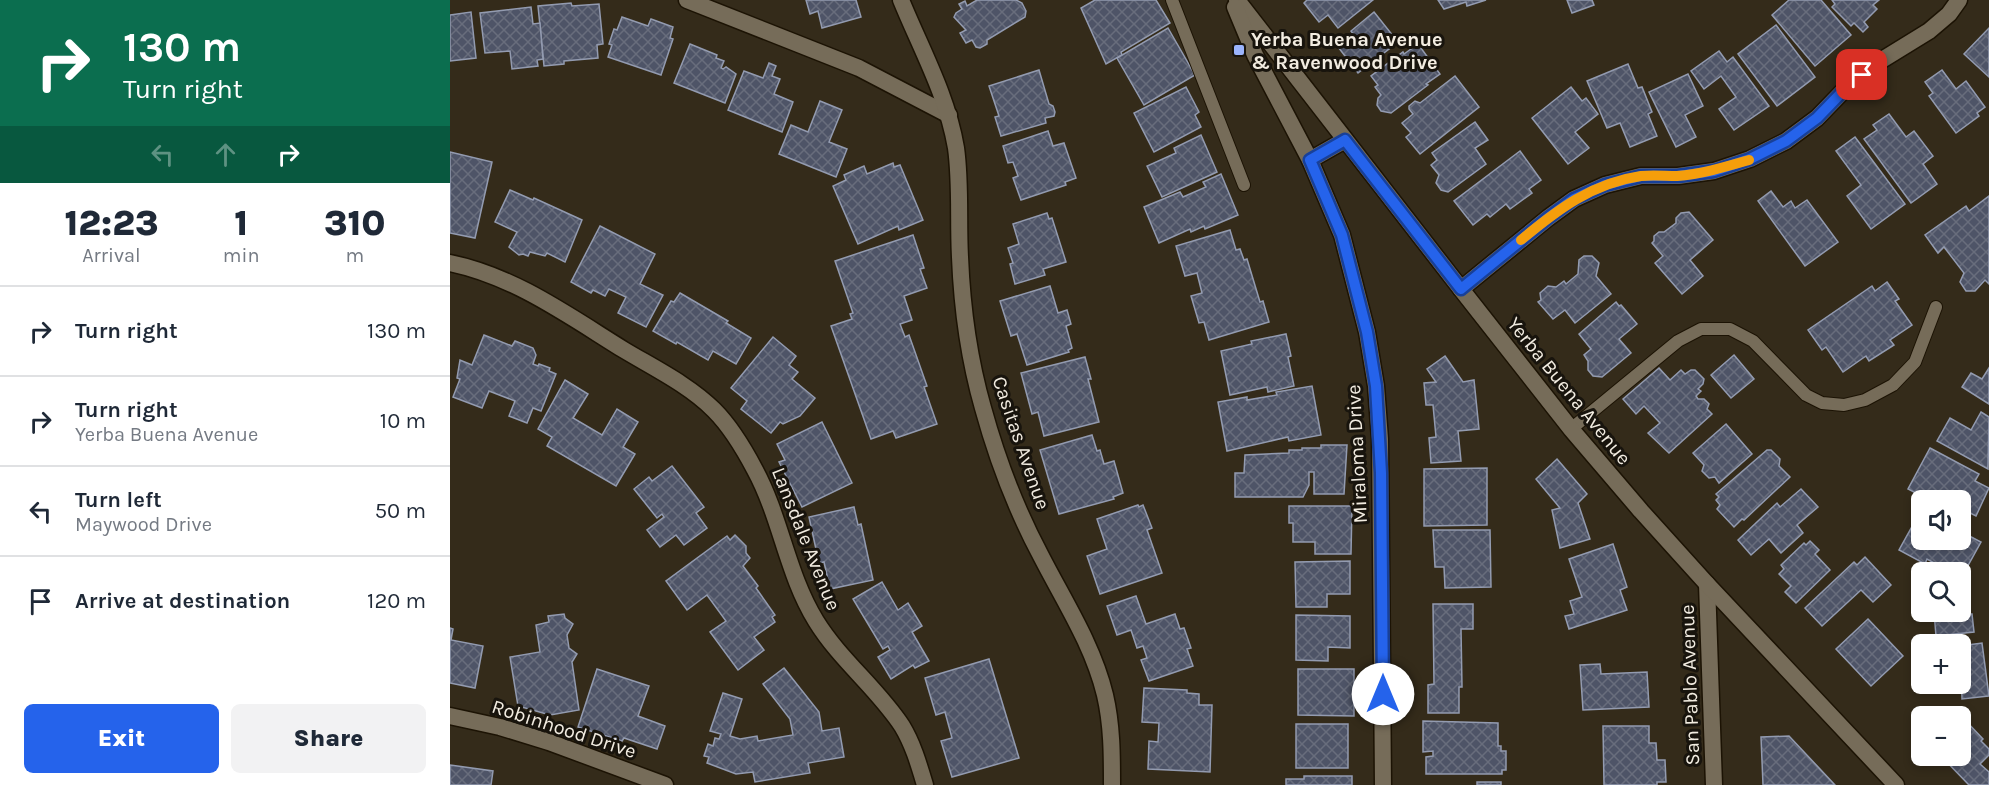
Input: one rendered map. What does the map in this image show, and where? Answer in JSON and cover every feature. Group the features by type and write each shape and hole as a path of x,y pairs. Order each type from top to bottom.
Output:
{"street":[{"path":"687,0 859,68 949,115"},
{"name":"Casitas Avenue","path":"901,0 938,82 949,115 956,150 959,181 959,256 964,309 982,408 1017,506 1089,649 1104,694 1112,741 1112,785"},
{"name":"Miraloma Drive","path":"1232,0 1255,55 1310,160 1342,235 1367,332 1376,386 1380,439 1383,785"},
{"name":"Yerba Buena Avenue","path":"1237,0 1571,429 1707,584 1896,785"},
{"path":"1461,289 1574,199 1605,185 1641,176 1678,176 1714,171 1750,159 1786,141 1817,118 1847,87 1877,63 1929,31 1949,14 1959,0"},
{"path":"1310,160 1345,140"},
{"name":"Lansdale Avenue","path":"450,263 490,274 527,291 687,387 714,410 738,440 756,471 771,504 793,574 808,608 828,641 885,703 903,728 917,758 925,785"},
{"name":"San Pablo Avenue","path":"1707,584 1714,785"},
{"name":"Robinhood Drive","path":"450,716 500,727 549,742 664,785"}],"lane":[{"path":"1172,0 1244,185"},
{"path":"1571,429 1678,341 1701,329 1730,329 1753,341 1806,395 1822,403 1844,405 1865,400 1893,385 1915,362 1936,307"}],"building":[{"path":"806,0 856,0 861,17 822,28 818,11 810,14"},
{"path":"977,0 1016,0 1022,3 1026,11 1025,17 987,40 987,44 980,48 976,47 972,40 966,43 960,33 966,30 954,17 962,9 959,4 965,1 967,6"},
{"path":"1095,0 1156,0 1170,23 1121,52 1122,55 1106,64 1081,8"},
{"path":"1307,0 1373,0 1338,28 1328,15 1319,22 1304,3"},
{"path":"1438,0 1486,0 1467,6 1466,2 1444,9"},
{"path":"1567,0 1592,0 1594,5 1572,13"},
{"path":"1789,0 1821,0 1851,35 1815,66 1772,15"},
{"path":"1832,0 1879,0 1873,5 1877,9 1864,22 1868,27 1863,32 1854,23 1851,26 1832,7 1835,4"},
{"path":"571,3 572,6 599,4 603,44 597,45 598,58 564,61 564,64 544,66 538,6"},
{"path":"531,7 533,24 540,23 543,59 537,60 538,66 512,69 510,51 485,53 480,13"},
{"path":"471,12 476,58 450,61 450,15"},
{"path":"1374,12 1398,42 1358,73 1338,47 1354,35 1351,31"},
{"path":"622,17 648,26 651,19 673,27 670,38 673,39 661,75 608,57 614,29 617,30"},
{"path":"1776,25 1815,77 1777,106 1738,54"},
{"path":"1168,28 1195,75 1144,105 1117,58"},
{"path":"1989,28 1989,77 1964,54"},
{"path":"690,44 717,55 716,58 724,61 721,68 726,67 736,74 725,103 674,83"},
{"path":"1418,44 1440,74 1391,113 1381,111 1377,105 1381,95 1375,87 1378,85 1371,76 1403,52 1404,54"},
{"path":"1719,51 1727,62 1733,57 1769,106 1734,130 1719,109 1736,97 1721,76 1704,89 1691,71"},
{"path":"769,63 776,66 772,76 780,79 774,94 793,102 782,132 728,110 744,71 763,78"},
{"path":"1628,64 1638,88 1642,87 1652,112 1648,114 1657,136 1630,147 1620,123 1607,128 1587,81"},
{"path":"1039,70 1049,104 1053,106 1055,112 1054,116 1045,118 1046,123 1001,136 995,117 999,116 989,86"},
{"path":"1942,70 1956,89 1966,81 1985,107 1977,113 1979,116 1956,133 1929,96 1933,93 1925,82"},
{"path":"1688,74 1703,106 1685,115 1696,137 1676,147 1649,92"},
{"path":"1455,76 1479,107 1420,154 1406,137 1411,133 1402,123 1413,114 1409,106 1415,101 1420,103"},
{"path":"1186,87 1199,112 1195,115 1201,127 1154,152 1134,113"},
{"path":"1571,87 1582,101 1586,98 1598,114 1575,132 1589,148 1568,164 1532,118"},
{"path":"820,101 842,110 829,142 847,149 836,177 779,154 791,125 808,132"},
{"path":"1889,114 1906,137 1914,131 1933,156 1923,164 1937,184 1911,203 1864,139 1877,130 1873,125"},
{"path":"1475,122 1488,140 1475,148 1486,164 1448,192 1441,190 1436,183 1439,175 1431,165 1437,160 1432,153"},
{"path":"1048,131 1053,146 1064,143 1076,178 1065,182 1066,185 1021,200 1013,178 1018,176 1013,162 1008,163 1003,146"},
{"path":"1201,135 1217,172 1162,197 1147,166 1176,153 1174,148"},
{"path":"1855,137 1905,204 1871,229 1847,196 1861,185 1836,151"},
{"path":"1520,151 1541,180 1529,189 1532,193 1510,209 1506,204 1490,217 1487,214 1473,225 1454,201"},
{"path":"450,152 492,162 475,238 450,233"},
{"path":"893,163 894,167 900,165 923,220 899,230 898,226 858,244 833,186 846,180 844,175 864,166 867,174"},
{"path":"1221,174 1238,215 1205,229 1204,226 1191,232 1190,229 1159,243 1144,207 1180,192 1183,197 1206,187 1203,182"},
{"path":"510,190 533,200 534,198 582,220 565,262 547,253 545,256 530,252 528,256 519,255 509,247 517,232 495,222"},
{"path":"1771,191 1783,207 1791,201 1795,208 1807,200 1838,242 1805,266 1758,201"},
{"path":"1989,196 1989,284 1985,280 1975,291 1966,291 1960,282 1964,273 1944,247 1938,253 1925,235 1966,206 1969,211"},
{"path":"1689,212 1713,240 1690,260 1703,276 1682,294 1655,263 1663,256 1652,243 1654,236 1676,223 1676,218 1681,213"},
{"path":"1047,213 1049,219 1052,218 1066,262 1043,269 1045,275 1015,284 1010,264 1013,263 1008,248 1019,244 1013,224"},
{"path":"600,226 655,254 640,284 663,295 646,327 618,313 626,297 609,289 605,296 593,290 591,293 571,282"},
{"path":"1230,230 1236,250 1240,249 1244,260 1247,259 1260,302 1263,301 1269,322 1209,340 1204,322 1199,323 1191,296 1202,293 1197,273 1185,276 1176,246"},
{"path":"913,235 924,268 920,269 927,288 904,296 912,320 900,324 905,337 909,335 927,386 924,387 937,424 896,438 893,431 871,439 831,326 852,319 850,314 853,313 835,261"},
{"path":"1584,256 1592,256 1599,263 1596,276 1611,294 1575,323 1565,310 1553,319 1538,302 1541,300 1540,293 1548,286 1556,287 1564,281 1566,284 1578,274 1579,260"},
{"path":"1887,282 1899,299 1895,301 1912,325 1890,340 1894,345 1869,361 1866,356 1843,372 1826,347 1822,350 1808,330 1872,286 1875,291"},
{"path":"1050,286 1058,313 1067,310 1071,324 1066,326 1072,348 1068,350 1069,352 1027,365 1017,334 1011,336 1000,301"},
{"path":"680,293 728,321 726,323 751,338 736,364 713,351 708,360 653,331 671,301 674,302"},
{"path":"1616,302 1637,324 1619,339 1631,353 1602,377 1593,376 1588,370 1588,361 1584,355 1591,349 1579,334"},
{"path":"1286,334 1294,386 1268,392 1267,387 1230,395 1221,351 1252,344 1251,341"},
{"path":"484,335 512,346 515,341 533,348 536,355 533,364 550,368 549,371 556,374 541,411 533,408 527,423 509,416 515,401 489,391 482,408 453,397 460,379 457,378 460,360 472,365"},
{"path":"773,337 796,356 789,365 798,372 792,379 815,398 800,416 783,424 780,422 771,433 741,409 747,401 731,388"},
{"path":"1734,355 1754,379 1731,398 1711,375"},
{"path":"1445,356 1463,382 1474,380 1479,429 1458,431 1461,461 1431,463 1429,438 1436,437 1433,405 1426,405 1424,383 1436,382 1427,369"},
{"path":"1085,357 1099,422 1044,436 1038,412 1032,414 1021,373"},
{"path":"1659,368 1670,380 1681,370 1685,374 1695,370 1704,379 1698,389 1701,391 1696,396 1709,404 1707,409 1712,414 1669,453 1648,433 1660,423 1644,406 1636,414 1623,399"},
{"path":"1989,368 1989,404 1962,387 1971,373 1982,379"},
{"path":"565,380 588,394 573,418 602,435 617,409 638,422 623,447 635,454 616,486 547,446 552,437 538,429"},
{"path":"1312,386 1321,435 1289,441 1288,437 1227,451 1218,402 1277,395 1276,392"},
{"path":"1981,412 1989,417 1988,469 1937,441 1950,418 1971,430"},
{"path":"822,422 852,483 802,507 779,462 785,460 777,444"},
{"path":"1726,424 1752,454 1719,483 1715,477 1709,478 1702,471 1704,465 1693,453"},
{"path":"1092,435 1104,464 1114,461 1123,493 1113,497 1114,499 1059,514 1040,450"},
{"path":"1321,445 1347,445 1344,494 1314,494 1314,472 1309,472 1309,485 1303,497 1235,497 1235,473 1244,473 1245,455 1289,453 1289,450 1321,448"},
{"path":"1930,448 1979,474 1975,481 1989,488 1976,516 1971,514 1971,490 1908,489"},
{"path":"1767,450 1771,450 1780,459 1779,466 1790,477 1734,527 1717,509 1720,505 1716,500 1719,497 1716,494"},
{"path":"1557,459 1587,494 1578,503 1590,539 1560,548 1552,510 1560,508 1536,479"},
{"path":"672,466 704,507 696,513 707,528 684,545 676,535 660,547 647,530 664,517 662,514 657,518 634,489 649,477 652,481"},
{"path":"1487,468 1487,525 1424,526 1424,469"},
{"path":"1801,489 1818,507 1797,525 1803,533 1781,553 1769,539 1751,555 1738,540 1777,503 1780,507"},
{"path":"1138,505 1139,507 1143,505 1152,528 1147,530 1162,573 1100,594 1087,556 1107,549 1097,519"},
{"path":"1289,506 1352,506 1351,554 1315,554 1315,542 1293,542 1293,523 1289,523"},
{"path":"854,507 858,525 861,524 873,580 830,589 824,562 819,563 809,517"},
{"path":"1911,528 1911,550 1971,550 1971,537 1981,542 1970,562 1932,562 1927,559 1926,562 1921,562 1899,550"},
{"path":"1433,530 1490,530 1491,587 1445,588 1444,567 1435,567"},
{"path":"735,535 746,546 746,553 750,558 743,566 775,615 772,617 775,622 754,637 764,650 738,670 710,632 726,621 707,595 687,610 666,581 727,536 730,540"},
{"path":"1810,541 1819,550 1815,554 1830,570 1796,603 1785,592 1791,586 1779,574 1784,569 1781,565 1804,543 1806,545"},
{"path":"1613,544 1627,587 1620,590 1627,610 1569,629 1565,616 1574,614 1570,601 1582,597 1569,559"},
{"path":"1865,557 1891,585 1873,602 1861,590 1822,626 1805,608 1854,562 1857,565"},
{"path":"1350,561 1350,594 1327,594 1327,607 1296,607 1295,562"},
{"path":"882,582 898,610 908,603 922,626 912,632 929,661 915,668 913,665 891,679 878,657 890,650 888,646 883,649 853,599"},
{"path":"1136,596 1146,624 1175,614 1180,629 1184,628 1191,648 1187,649 1193,666 1149,681 1141,660 1147,658 1143,646 1137,648 1131,630 1117,635 1107,606"},
{"path":"1433,604 1473,604 1473,629 1461,629 1462,687 1459,687 1459,713 1428,713 1428,685 1434,684"},
{"path":"564,614 565,618 573,624 567,635 569,648 577,654 572,662 579,710 550,715 518,706 510,657 540,652 536,625 549,622 548,616"},
{"path":"1972,614 1974,632 1936,634 1935,622 1971,622"},
{"path":"1296,615 1350,616 1350,648 1328,647 1328,661 1296,660"},
{"path":"1868,619 1903,656 1871,686 1836,649"},
{"path":"450,628 453,629 451,640 483,646 475,688 450,683"},
{"path":"1982,643 1989,696 1962,699 1962,694 1971,694 1971,644"},
{"path":"989,659 1019,758 952,777 941,741 952,738 945,712 936,715 925,678"},
{"path":"1600,664 1601,674 1647,672 1649,707 1583,710 1580,665"},
{"path":"784,668 819,712 822,731 839,728 844,757 808,763 810,773 755,782 753,772 736,774 707,763 709,757 704,756 708,744 713,746 715,738 719,739 721,734 710,731 723,693 742,699 730,736 740,739 757,736 758,741 793,735 790,719 763,684"},
{"path":"597,669 649,686 638,716 665,726 657,749 578,727"},
{"path":"1298,669 1354,669 1354,716 1298,715"},
{"path":"1144,688 1187,690 1187,693 1199,694 1199,705 1212,705 1210,772 1148,769 1149,741 1158,742 1159,723 1142,722"},
{"path":"1423,721 1498,723 1498,746 1501,746 1501,751 1506,751 1506,770 1502,770 1502,774 1426,774 1426,757 1433,756 1433,751 1423,752"},
{"path":"1296,724 1348,724 1348,768 1296,768"},
{"path":"1603,726 1649,726 1649,743 1656,743 1657,760 1665,760 1666,782 1657,782 1657,785 1604,785"},
{"path":"1971,726 1989,749 1989,755 1980,764 1989,772 1989,785 1969,785 1951,766 1971,766"},
{"path":"1789,736 1835,785 1763,785 1761,737"},
{"path":"450,765 493,771 491,785 450,785"},
{"path":"1304,776 1352,776 1352,785 1286,785 1286,779 1304,779"},
{"path":"1477,782 1501,782 1501,785 1477,785"}],"slow traffic":[{"path":"1521,240 1574,199 1605,185 1641,176 1678,176 1714,171 1749,160"}],"place":[{"name":"Yerba Buena Avenue & Ravenwood Drive","path":"1239,50"}],"route":[{"path":"1383,694 1381,473 1376,386 1367,332 1342,235 1310,160 1345,140 1461,289 1574,199 1605,185 1641,176 1678,176 1714,171 1750,159 1786,141 1817,118 1862,75"}]}
